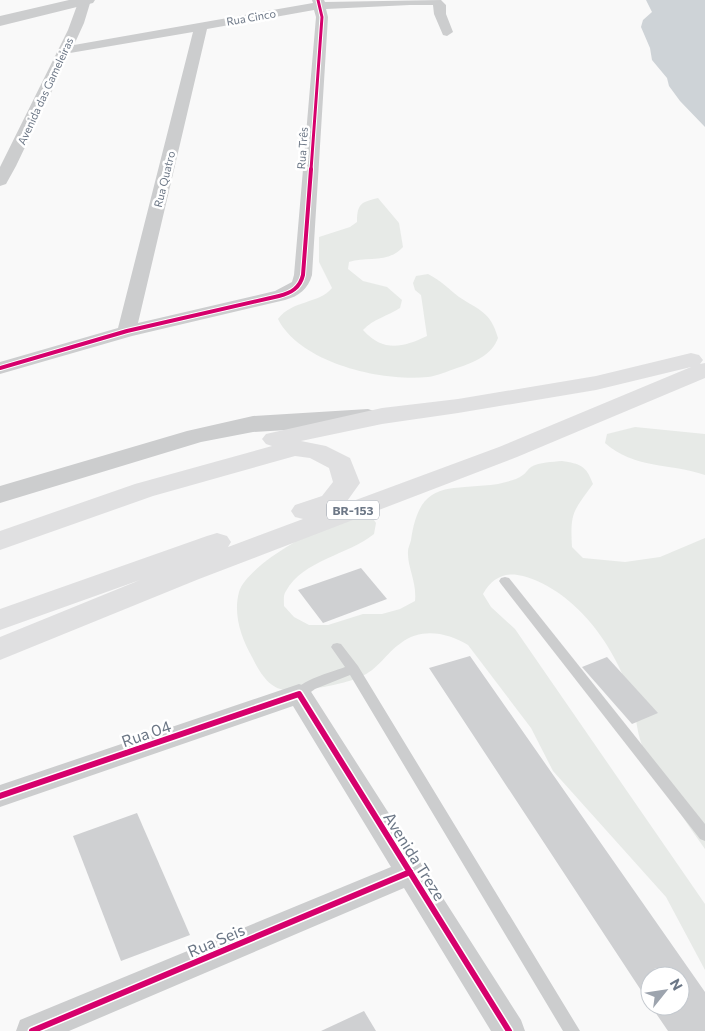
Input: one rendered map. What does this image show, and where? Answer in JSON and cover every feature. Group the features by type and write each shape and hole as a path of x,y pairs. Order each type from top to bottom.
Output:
{"highway":[{"path":"0,521 99,487 177,464 292,435 382,416 458,406 596,383 705,357"},
{"name":"BR-153","path":"0,649 205,565 508,451 705,370"},
{"path":"0,542 144,490 294,448 317,451 341,464 347,483 332,502 141,568 0,620"}],"street":[{"path":"0,14 60,0"},
{"path":"0,20 86,0"},
{"name":"Avenida das Gameleiras","path":"0,181 65,50 86,0"},
{"name":"Rua Cinco","path":"65,50 318,3 436,2 440,5 440,14 447,32"},
{"name":"Rua Três","path":"127,331 290,293 302,281 322,17 318,3"},
{"name":"Rua Quatro","path":"127,331 201,26"},
{"path":"0,368 127,331"},
{"path":"0,495 196,436 253,424 382,416"},
{"name":"Rua 04","path":"0,796 299,694"},
{"name":"Avenida Treze","path":"299,694 509,1031"},
{"name":"Rua Seis","path":"32,1031 410,872"}],"lane":[{"path":"505,580 705,835"},
{"path":"336,647 353,669 572,1031"},
{"path":"299,694 310,686 353,669"}],"shaded area":[{"path":"646,0 705,0 705,127 680,101 669,86 667,78 652,60 650,48 641,27 643,20 652,12"},
{"path":"378,198 399,223 403,247 391,256 384,258 349,262 348,269 363,281 387,287 402,300 400,308 371,323 363,330 378,342 393,346 409,343 427,336 421,295 415,290 413,283 416,276 428,274 478,309 492,322 498,338 487,354 475,361 439,375 409,378 388,376 344,366 323,358 304,347 289,334 278,319 291,308 320,297 332,288 319,262 319,237 350,227 357,222 358,211 361,205"},
{"path":"635,427 705,434 705,475 640,461 616,451 605,443 607,434"},
{"path":"562,461 582,466 593,484 577,507 572,519 572,547 583,558 625,562 660,557 705,538 705,849 673,802 651,765 642,746 634,706 625,681 605,642 592,625 577,608 561,595 543,584 523,576 510,574 500,577 483,594 491,607 515,629 705,904 705,970 666,897 553,771 531,728 468,645 452,637 426,633 409,638 401,643 377,666 360,677 324,687 286,690 274,686 265,678 248,650 241,634 237,600 244,583 263,563 303,537 336,523 369,513 376,523 374,534 314,565 294,581 285,593 284,606 294,617 309,625 328,625 363,614 382,614 400,609 415,601 415,587 408,550 415,520 421,506 429,497 439,491 451,488 508,482 520,477 535,465"}],"building":[{"path":"361,568 387,599 323,623 298,590"},
{"path":"470,656 687,966 640,966 640,989 429,668"},
{"path":"607,657 658,713 632,724 582,667"},
{"path":"137,813 190,935 121,961 73,836"},
{"path":"690,971 705,992 705,1031 668,1031 658,1016 690,1016"},
{"path":"364,1011 376,1031 321,1031"}],"cycle path":[{"path":"0,368 127,331 279,296 298,287 303,275 322,17 318,0"},
{"path":"0,796 299,694 509,1031"},
{"path":"32,1031 410,872"}]}
